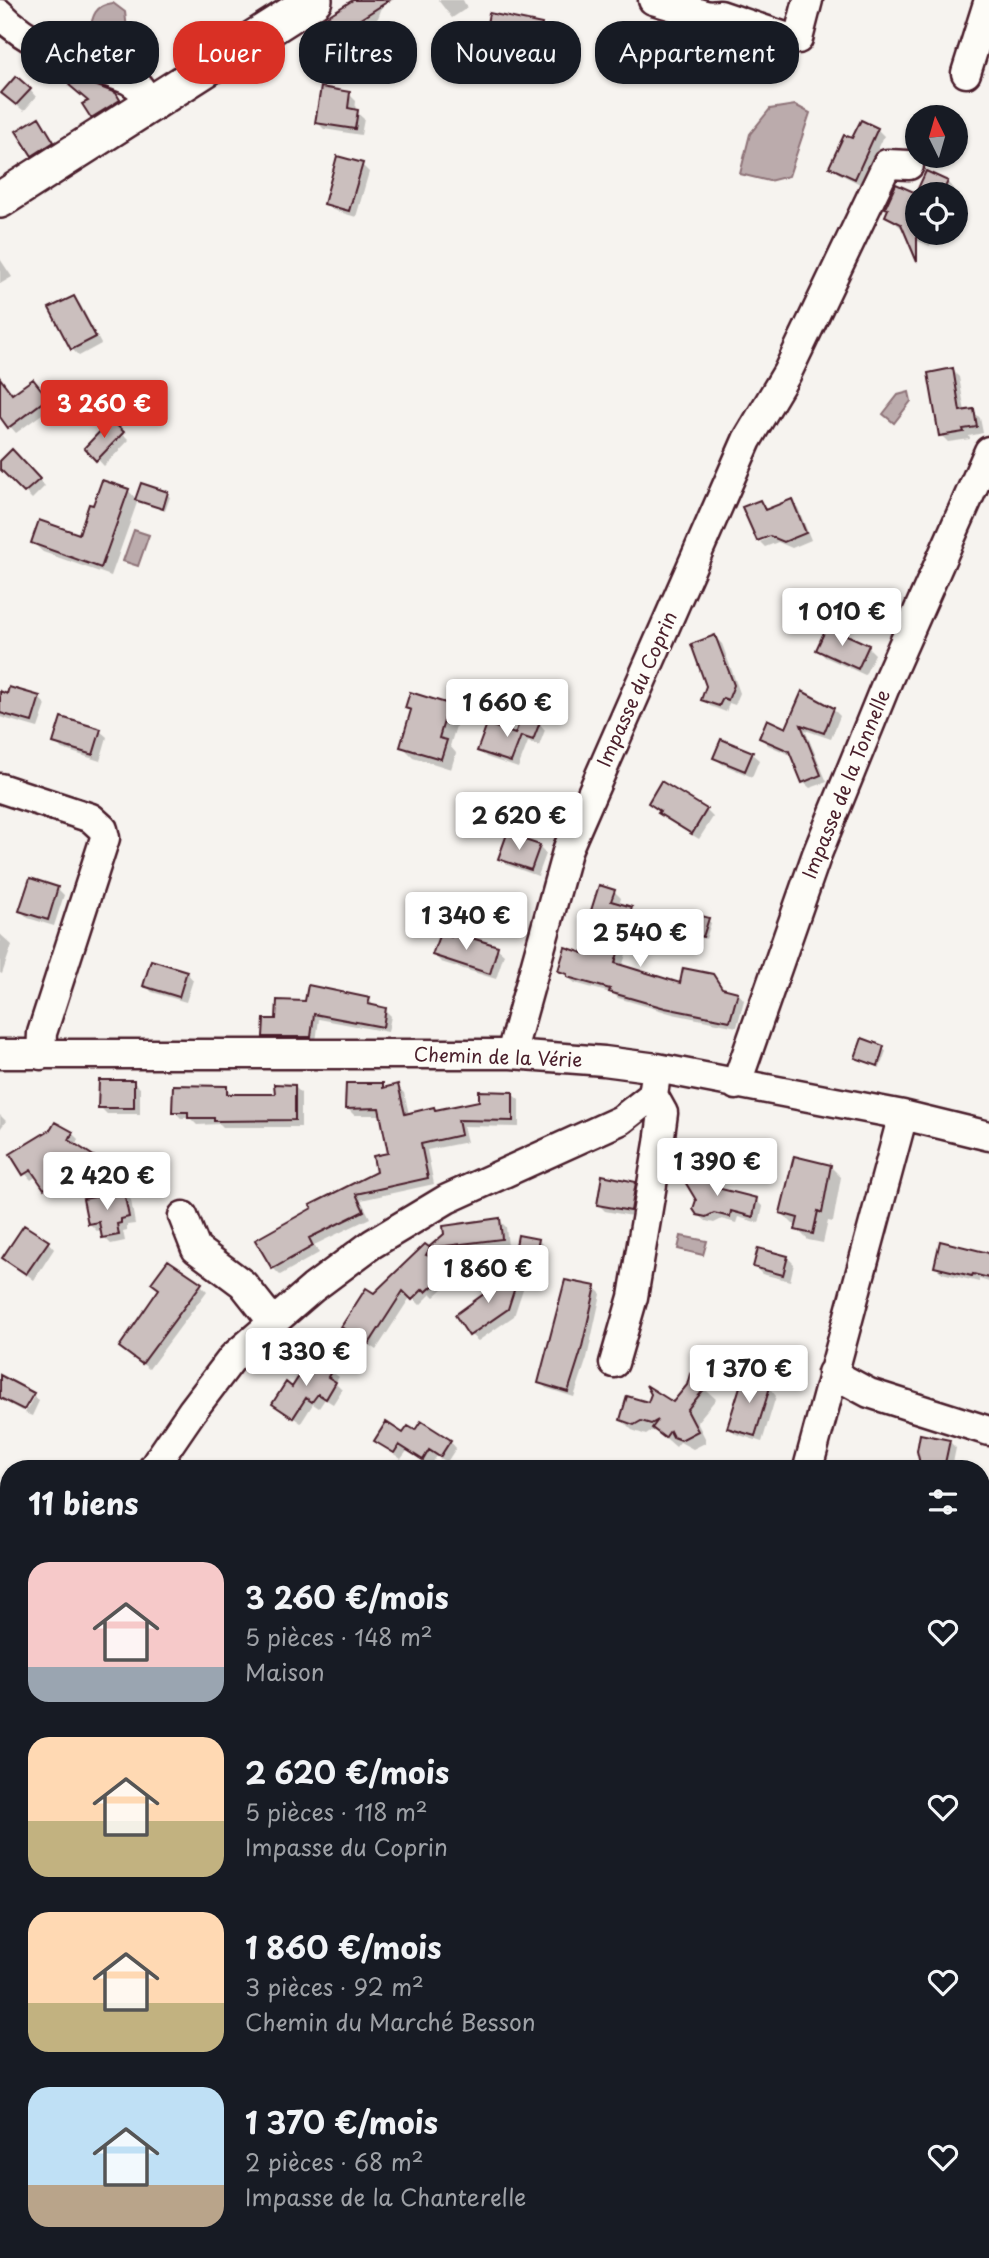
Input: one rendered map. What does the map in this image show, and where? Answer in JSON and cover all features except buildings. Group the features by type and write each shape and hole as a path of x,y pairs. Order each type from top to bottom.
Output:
{"main road":[{"path":"0,200 314,0"}],"street":[{"path":"653,0 708,16 720,15 798,39 808,0"},
{"path":"966,73 989,0"},
{"path":"0,14 21,32 44,44 129,80 138,86 151,104"},
{"name":"Impasse du Coprin","path":"511,1054 568,848 747,440 784,377 887,164 905,165"},
{"name":"Impasse de la Tonnelle","path":"736,1085 817,855 889,677 989,451"},
{"path":"0,788 91,818 103,829 105,838 42,1033 41,1055"},
{"name":"Chemin de la Vérie","path":"0,1054 511,1054 604,1061 655,1081 736,1085 903,1115 989,1136"},
{"path":"158,1460 191,1411 233,1357 313,1288 372,1244 437,1205 621,1120 655,1081"},
{"path":"614,1363 633,1297 659,1143 663,1113 655,1081"},
{"path":"810,1460 903,1115"},
{"path":"183,1216 196,1249 243,1284 273,1322"},
{"path":"832,1373 869,1393 989,1431"}],"shaded area":[{"path":"113,3 125,12 126,21 92,21 98,9"},
{"path":"795,105 810,113 789,176 769,181 740,174 750,134 770,109"},
{"path":"909,392 911,401 894,423 883,414 898,395"},
{"path":"134,530 149,535 138,566 123,561"},
{"path":"681,1236 707,1241 703,1255 678,1249"}]}
